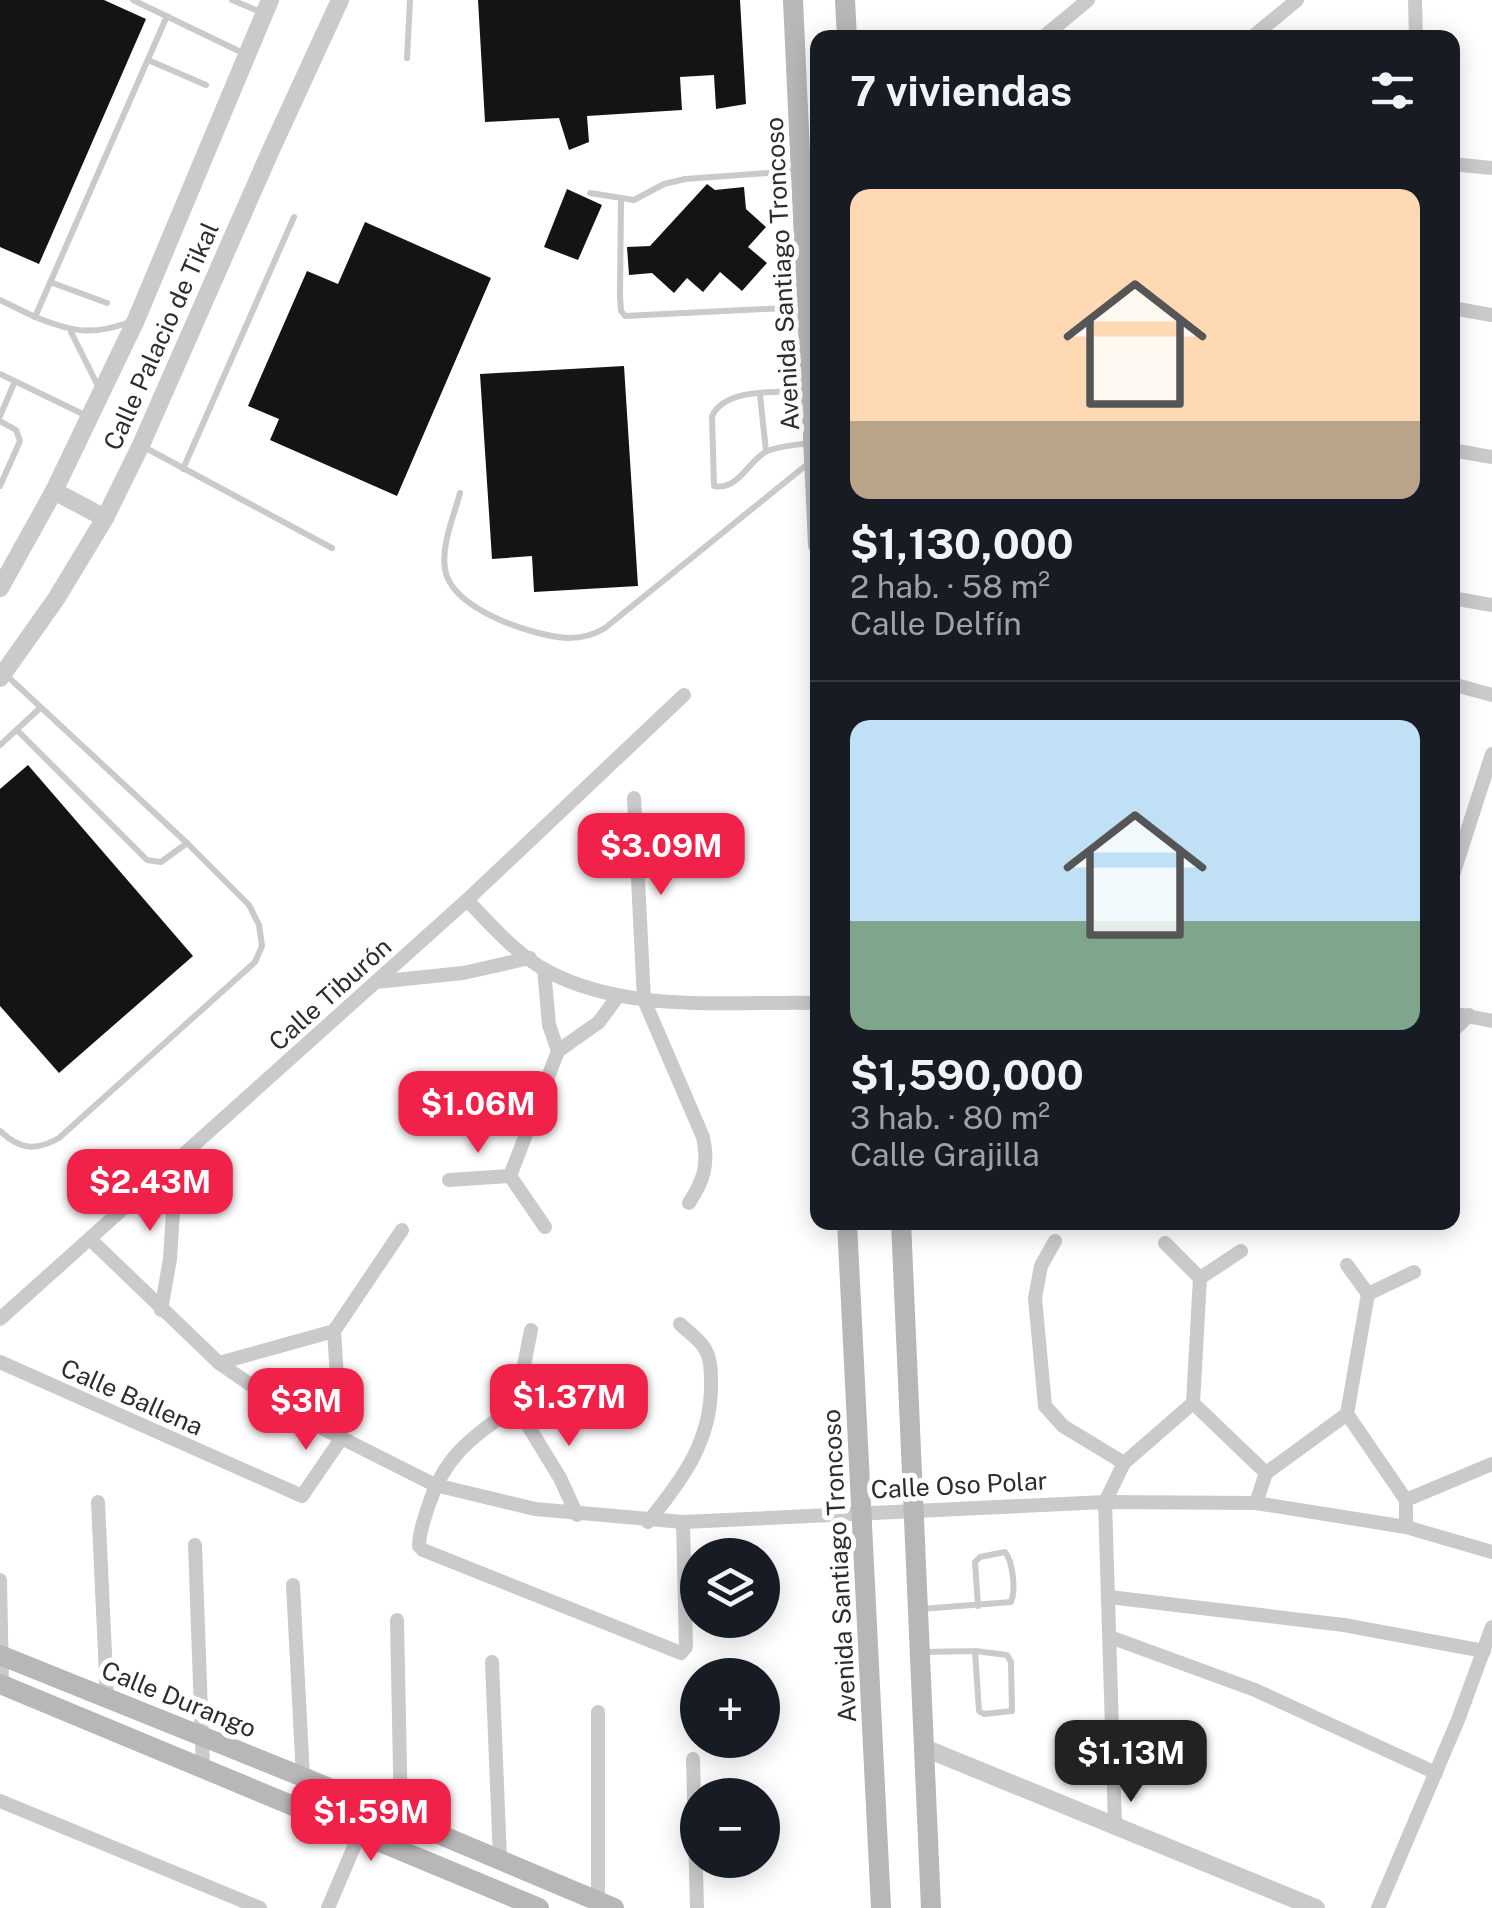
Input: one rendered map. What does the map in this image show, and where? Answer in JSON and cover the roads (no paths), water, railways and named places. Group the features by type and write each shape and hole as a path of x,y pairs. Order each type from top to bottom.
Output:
{"main road":[{"name":"Avenida Santiago Troncoso","path":"794,0 810,335"},
{"path":"845,0 847,30"},
{"name":"Avenida Santiago Troncoso","path":"847,1230 881,1908"},
{"path":"900,1230 932,1908"},
{"name":"Calle Durango","path":"1,1655 303,1776 606,1904"},
{"path":"1,1684 539,1908"}],"street":[{"name":"Calle Palacio de Tikal","path":"2,675 56,599 105,518 340,0"},
{"path":"1052,30 1088,0"},
{"path":"1261,30 1298,0"},
{"path":"1416,0 1416,30"},
{"name":"Calle Palacio de Tikal","path":"0,588 54,490 136,320 267,7"},
{"path":"1460,165 1492,168"},
{"path":"1460,310 1492,316"},
{"path":"1460,451 1492,457"},
{"path":"54,490 105,518"},
{"path":"1460,599 1492,605"},
{"path":"1460,686 1492,695"},
{"name":"Calle Tiburón","path":"0,1319 467,900 684,695"},
{"path":"1460,838 1492,754"},
{"path":"634,798 644,1000 708,1158 702,1182 689,1203"},
{"path":"467,900 499,933 544,969 586,988 644,1000 810,1003"},
{"path":"376,982 462,972 530,958"},
{"path":"544,969 549,1025 558,1051"},
{"path":"510,1176 558,1051 600,1022 618,996"},
{"path":"1460,1014 1492,1020"},
{"path":"1460,1024 1469,1015"},
{"path":"160,1310 170,1259 176,1162"},
{"path":"449,1180 510,1176"},
{"path":"510,1176 545,1227"},
{"path":"340,1439 334,1330 402,1230"},
{"name":"Calle Oso Polar","path":"91,1240 219,1364 290,1412 435,1485 534,1509 648,1522 683,1522 1105,1502 1256,1503 1406,1527 1492,1552"},
{"path":"1055,1241 1041,1266 1035,1298 1042,1394 1053,1418 1124,1463"},
{"path":"1115,1824 1105,1502 1124,1463 1193,1403 1200,1278 1166,1242"},
{"path":"1200,1278 1242,1251"},
{"path":"1256,1503 1266,1473 1347,1414 1368,1294 1348,1265"},
{"path":"1368,1294 1414,1272"},
{"path":"648,1522 680,1483 702,1445 712,1408 711,1365 703,1346 680,1324"},
{"path":"219,1364 334,1330"},
{"path":"531,1330 516,1406 552,1463 576,1515"},
{"name":"Calle Ballena","path":"0,1362 297,1496 306,1494 340,1439"},
{"path":"1193,1403 1266,1473"},
{"path":"516,1406 452,1456 435,1485 420,1532 419,1546 423,1550 682,1652 686,1647 683,1522"},
{"path":"1347,1414 1406,1500 1406,1527"},
{"path":"1406,1500 1492,1464"},
{"path":"98,1502 107,1696"},
{"path":"196,1545 202,1767"},
{"path":"0,1580 1,1684"},
{"path":"293,1585 303,1776"},
{"path":"1109,1597 1344,1625 1484,1651"},
{"path":"396,1620 401,1818 396,1849"},
{"path":"1378,1908 1492,1627"},
{"path":"1110,1637 1255,1690 1436,1773"},
{"path":"492,1662 500,1859"},
{"path":"598,1712 606,1904"},
{"path":"926,1748 1316,1908"},
{"path":"693,1759 697,1908"},
{"path":"0,1801 260,1908"},
{"path":"328,1908 368,1804"}],"lane":[{"path":"134,0 245,54"},
{"path":"232,0 267,7"},
{"path":"407,58 410,0"},
{"path":"35,317 167,16"},
{"path":"148,60 206,85"},
{"path":"590,192 622,199 643,197 664,184 685,180 802,170"},
{"path":"622,199 620,296 625,316 809,307"},
{"path":"183,469 294,217"},
{"path":"50,282 107,303"},
{"path":"0,300 70,331 110,329 136,320"},
{"path":"70,331 101,394"},
{"path":"0,374 90,418"},
{"path":"0,486 20,442 16,430 0,418 15,381"},
{"path":"810,390 729,398 716,408 712,416 714,486 722,488 734,482 766,452 810,450"},
{"path":"760,395 766,452"},
{"path":"141,445 332,548"},
{"path":"460,493 446,548 445,570 454,592 466,604 532,631 567,638 605,628 810,454"},
{"path":"0,1131 26,1148 42,1148 59,1138 255,962 262,946 249,906 188,842 2,675"},
{"path":"0,745 40,708"},
{"path":"18,731 148,860 160,862 188,842"},
{"path":"920,1609 978,1606 1013,1600 1010,1557 1005,1552 976,1562 978,1606"},
{"path":"922,1652 975,1651 1010,1657 1015,1706 1012,1711 979,1711 975,1651"}]}
